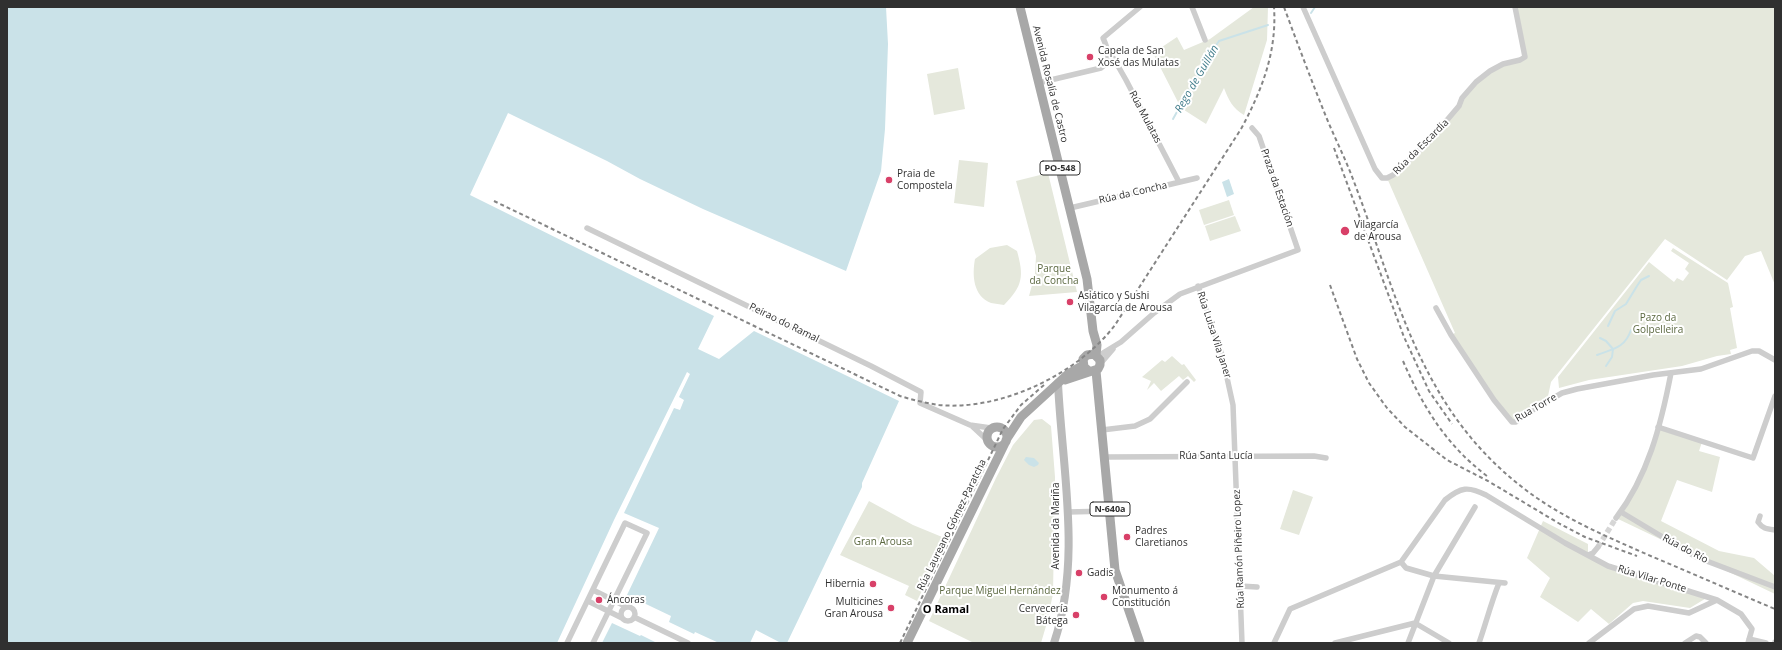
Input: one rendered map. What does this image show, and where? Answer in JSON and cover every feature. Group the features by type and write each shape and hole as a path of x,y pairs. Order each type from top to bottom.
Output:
{"main road":[{"name":"Avenida Rosalía de Castro","path":"1020,7 1088,287 1093,331 1097,345 1093,362"},
{"path":"994,428 1005,431 1006,441 999,447 989,443 987,434 994,428 1021,417 1058,383 1093,362"},
{"name":"N-640a","path":"1093,362 1105,457 1114,561 1117,579 1140,643"},
{"name":"Rúa Laureano Gómez-Paratcha","path":"907,643 1006,441 1021,417"},
{"name":"Rúa Laureano Gómez-Paratcha","path":"989,443 996,461"}],"street":[{"path":"1038,83 1101,68 1107,62 1108,53 1103,38 1140,7"},
{"path":"1192,7 1205,40"},
{"name":"Rúa da Escardia","path":"1303,7 1375,168 1382,178 1387,178 1394,175 1430,140 1460,106 1462,98 1476,82 1502,64 1520,60 1524,56 1515,7"},
{"name":"Rúa Mulatas","path":"1108,53 1114,59 1126,80 1179,182"},
{"name":"Praza da Estación","path":"1198,286 1298,250 1258,136 1252,128"},
{"name":"Rúa da Concha","path":"1070,208 1196,178"},
{"name":"Peirao do Ramal","path":"586,228 871,366 921,392 920,403 970,425 994,428"},
{"path":"1093,362 1114,347 1167,302 1198,286"},
{"name":"Rúa Luisa Vila Janer","path":"1198,286 1222,355 1231,388 1236,456"},
{"name":"Rua Torre","path":"1436,308 1455,341 1494,400 1512,422 1516,422 1524,415 1562,393 1653,375 1671,374"},
{"path":"1616,518 1643,475 1658,427 1671,374 1701,368 1752,351 1759,351 1775,360"},
{"path":"1102,430 1135,426 1150,419 1187,382"},
{"name":"Avenida da Mariña","path":"1054,643 1065,598 1068,512 1058,383"},
{"path":"1658,427 1753,458 1775,396"},
{"name":"Peirao do Ramal","path":"970,425 989,443"},
{"name":"Rúa Ramón Piñeiro Lopez","path":"1236,456 1242,643"},
{"name":"Rúa Santa Lucía","path":"1105,457 1314,456 1326,458"},
{"name":"Rúa Vilar Ponte","path":"1401,562 1445,500 1452,494 1466,488 1486,495 1565,543 1608,566 1717,600 1741,614 1746,620 1752,628 1748,641 1766,643"},
{"path":"1408,643 1434,576 1475,507"},
{"path":"1068,512 1110,511"},
{"name":"Rúa do Río","path":"1621,512 1696,557 1775,587"},
{"path":"1760,516 1758,522 1764,529 1775,530"},
{"path":"567,643 625,523 647,533 593,643"},
{"path":"1588,555 1593,553 1598,547"},
{"path":"1274,643 1290,608 1401,562 1406,568 1434,576 1502,583 1490,607 1488,618 1479,643"},
{"path":"1240,586 1257,588"},
{"path":"593,590 626,607 633,608 635,612 634,617"},
{"path":"1589,643 1630,612 1640,607 1648,606 1689,613 1717,600"},
{"path":"588,601 622,618 628,620 634,617"},
{"path":"622,618 621,611 626,607"},
{"path":"634,617 688,643"},
{"path":"1335,643 1415,623 1449,643"},
{"path":"1685,643 1696,636 1700,637 1706,643"}],"green space":[{"path":"1254,7 1268,7 1267,40 1244,115 1231,103 1224,88 1206,124 1181,108 1153,53 1177,37 1184,50 1210,39"},
{"path":"1515,7 1775,7 1775,285 1761,251 1745,256 1727,280 1665,239 1551,382 1547,401 1512,422 1451,335 1455,333 1387,178 1394,175 1459,106 1462,98 1490,71 1524,57"},
{"path":"958,68 965,109 934,115 927,74"},
{"path":"959,160 988,163 984,207 954,203"},
{"name":"Parque da Concha","path":"1048,173 1077,292 1029,296 1035,274 1036,256 1016,181"},
{"path":"1229,200 1234,215 1204,225 1199,210"},
{"path":"1235,216 1241,231 1210,241 1205,226"},
{"path":"1007,245 1017,251 1021,267 1020,280 1015,292 1004,305 991,303 985,300 977,290 974,278 975,259 990,248"},
{"name":"Pazo da Golpelleira","path":"1673,248 1728,283 1733,307 1730,308 1737,348 1730,350 1731,354 1717,356 1682,366 1589,380 1559,388 1558,377 1649,262 1674,282 1677,278 1683,281 1689,273 1685,269 1689,263 1671,251"},
{"path":"1172,356 1182,365 1184,364 1196,380 1194,382 1188,376 1183,380 1179,376 1161,391 1154,383 1147,390 1151,381 1142,377 1162,360 1165,362"},
{"name":"Parque Miguel Hernández","path":"1042,419 1051,426 1055,477 1053,594 1041,643 974,643 929,621 1013,445 1034,420"},
{"path":"1658,427 1702,442 1699,451 1720,457 1712,492 1677,480 1661,521 1719,551 1754,558 1775,576 1775,594 1616,518 1643,475"},
{"path":"1293,490 1313,497 1299,535 1280,529"},
{"name":"Gran Arousa","path":"869,501 913,525 947,539 917,601 905,595 909,586 840,555"},
{"path":"1543,521 1588,544 1588,555 1594,559 1708,597 1690,608 1643,601 1633,603 1609,624 1591,609 1578,622 1540,597 1550,578 1527,558"}],"water":[{"path":"7,7 886,7 888,44 885,129 881,171 846,271 703,209 508,113 470,195 714,316 698,349 719,359 754,331 899,401 862,483 862,487 787,643 781,643 756,630 750,643 719,643 695,632 694,634 669,622 671,616 627,595 659,528 624,513 674,408 680,410 684,400 679,397 690,374 687,372 614,520 557,643 7,643"},
{"path":"1229,179 1234,194 1227,197 1222,182"},
{"path":"1026,457 1034,458 1039,463 1038,465 1034,467 1029,465 1024,460"},
{"path":"612,623 640,636 641,635 657,643 602,643"}],"waterway":[{"name":"Rego de Guillán","path":"1311,13 1315,7"},
{"name":"Rego de Guillán","path":"1173,119 1207,58 1219,41 1268,25"},
{"path":"1608,326 1615,311 1626,304 1641,280 1649,276"},
{"path":"1597,355 1618,347 1625,341 1631,330"},
{"path":"1600,338 1606,341 1613,349 1612,357 1606,366"}],"tunnel":[{"path":"1598,547 1616,518"}],"railway":[{"path":"494,201 900,396 939,405 963,405 987,402 1036,386 1059,373 1081,359 1099,343 1115,325 1241,129 1249,114 1261,85 1270,55 1273,40 1274,7"},
{"path":"1284,7 1321,105 1349,169 1366,213 1396,300 1413,341 1433,381 1456,419 1486,454 1522,487 1553,508 1585,526 1619,542 1775,609"},
{"path":"1334,148 1404,337 1429,391 1452,424"},
{"path":"1330,285 1357,359 1369,383 1387,408 1405,427 1447,460 1488,481 1560,524 1585,537 1637,556"},
{"path":"1403,361 1419,394 1437,424 1459,451 1487,476"},
{"path":"900,643 1003,429 1021,405 1044,385"}],"place":[{"name":"Capela de San Xosé das Mulatas","path":"1090,57"},
{"name":"Praia de Compostela","path":"889,180"},
{"name":"Vilagarcía de Arousa","path":"1345,231"},
{"name":"Asiático y Sushi Vilagarcía de Arousa","path":"1070,302"},
{"name":"Padres Claretianos","path":"1127,537"},
{"name":"Gadis","path":"1079,573"},
{"name":"Hibernia","path":"873,584"},
{"name":"Monumento á Constitución","path":"1104,597"},
{"name":"Áncoras","path":"599,600"},
{"name":"Multicines Gran Arousa","path":"891,608"},
{"name":"Cervecería Bátega","path":"1076,615"}],"district":[{"name":"O Ramal","path":"946,610"}]}
